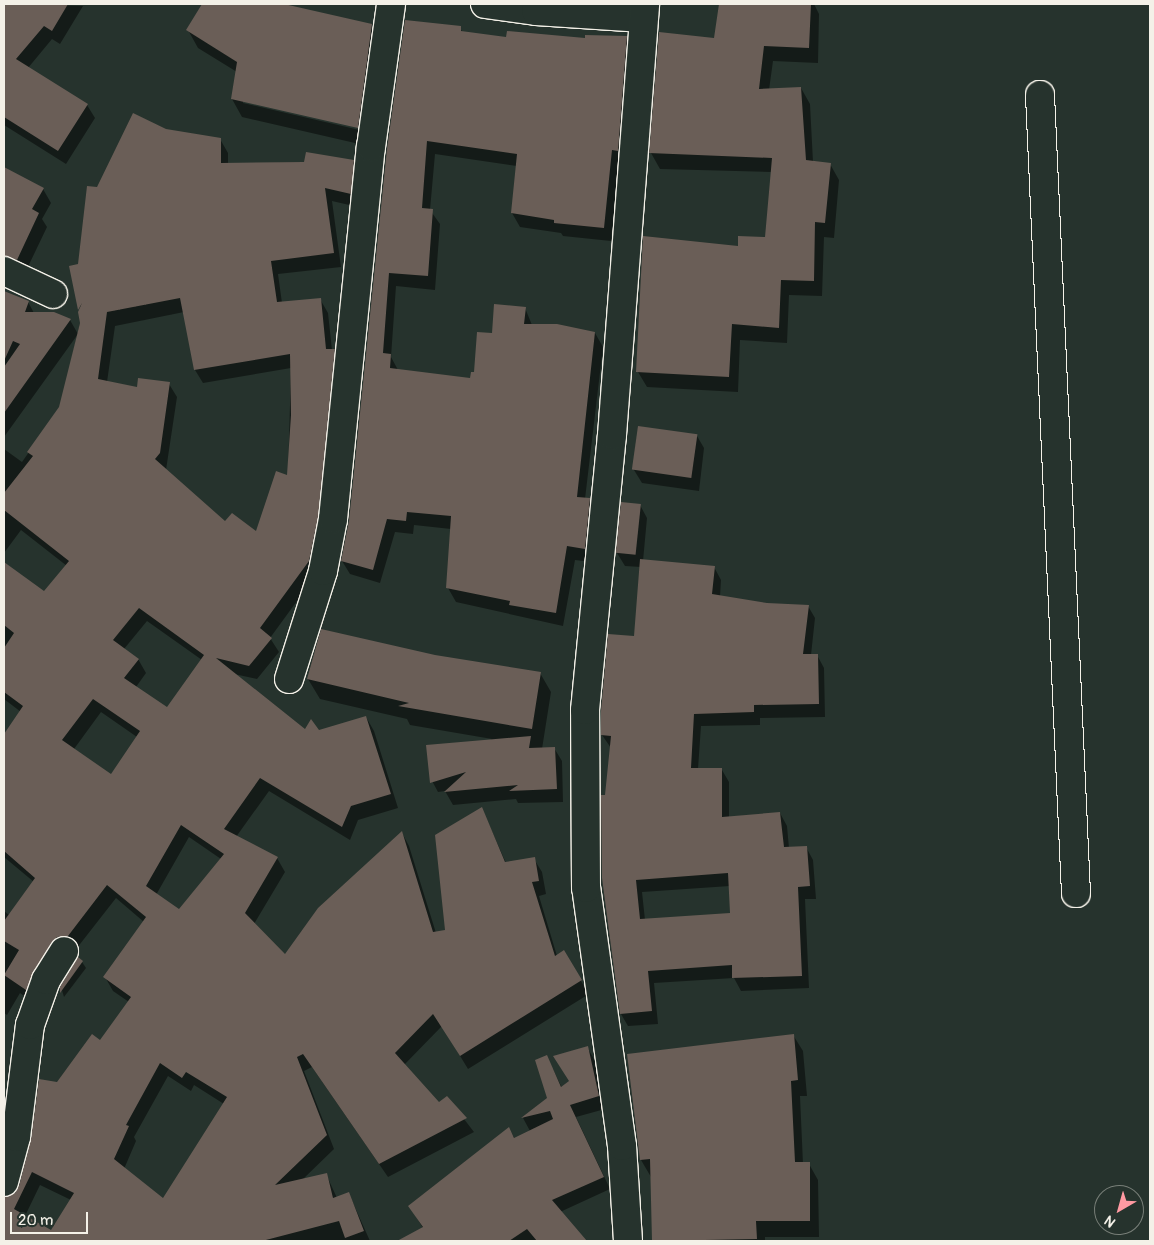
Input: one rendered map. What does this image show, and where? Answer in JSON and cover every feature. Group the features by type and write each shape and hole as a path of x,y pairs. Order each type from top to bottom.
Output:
{"street":[{"path":"289,679 323,571 333,519 371,147 391,4"},
{"path":"485,4 536,11 644,11 612,435 585,710 586,888 622,1146 628,1241"},
{"path":"1040,95 1076,893"},
{"path":"4,271 54,294"},
{"path":"4,1182 16,1137 30,1025 46,980 64,951"}],"building":[{"path":"4,4 68,4 52,31 44,26 16,59 88,104 58,151 4,117"},
{"path":"202,4 284,4 372,24 358,128 231,99 237,62 186,30"},
{"path":"719,4 811,4 809,48 764,46 759,89 801,87 806,160 831,163 825,223 815,222 814,281 781,280 779,328 732,324 729,377 636,372 643,236 738,246 738,236 765,237 772,158 649,153 659,32 714,38"},
{"path":"405,20 461,26 461,31 506,37 507,31 585,38 585,35 627,36 618,151 612,150 604,228 554,223 554,220 511,213 517,154 427,141 422,208 433,209 428,276 389,273 383,353 391,354 390,368 470,378 471,372 474,372 477,332 492,333 494,304 526,307 524,324 557,324 595,332 577,497 590,498 585,549 567,546 556,613 509,605 510,601 446,588 451,516 407,512 406,521 387,519 373,570 341,561 349,521 387,149"},
{"path":"133,113 166,129 221,138 221,163 304,162 306,152 354,160 351,194 325,188 334,253 271,261 277,302 321,298 326,349 335,349 318,517 309,561 260,628 272,638 249,666 216,658 305,729 311,719 319,730 366,716 391,794 351,806 342,827 260,778 224,829 278,857 245,913 285,954 318,908 402,831 433,932 445,930 435,835 482,807 505,862 535,857 539,881 532,882 555,956 564,950 582,980 460,1056 433,1014 395,1053 439,1102 447,1096 467,1118 379,1164 303,1054 297,1057 327,1135 275,1185 327,1173 333,1198 349,1192 364,1231 345,1238 339,1221 262,1241 4,1241 4,1197 15,1193 19,1186 31,1139 39,1079 57,1082 92,1034 100,1040 131,997 103,977 146,917 107,885 68,936 57,937 51,943 26,990 4,975 19,950 4,941 4,921 35,878 4,851 4,734 23,706 4,692 4,648 14,633 4,625 4,562 44,591 69,561 4,510 4,493 33,456 27,452 59,407 80,323 78,312 82,303 78,310 69,266 78,264 87,186 97,187","holes":["180,298 194,370 290,354 291,415 287,475 276,471 256,531 232,513 225,521 155,459 160,453 170,382 138,378 137,387 98,379 107,312","139,608 204,655 167,707 124,678 139,659 113,640","93,699 140,731 111,774 62,740","181,825 224,854 179,909 146,886","160,1063 182,1078 186,1072 227,1097 163,1198 114,1159 129,1126 126,1125","32,1172 74,1193 51,1230 14,1209"]},
{"path":"4,167 44,188 32,209 39,213 17,260 4,256"},
{"path":"4,291 29,301 25,312 54,312 71,319 4,413 4,367 20,344 13,341 4,361"},
{"path":"638,426 697,434 691,478 632,470"},
{"path":"621,502 641,504 636,555 616,553"},
{"path":"640,559 715,566 712,594 767,603 809,605 803,654 818,654 819,704 754,705 754,712 694,714 691,768 722,768 722,817 780,812 784,847 807,846 810,886 798,887 802,976 732,978 732,965 648,971 652,1011 620,1014 602,878 601,795 605,795 611,736 601,735 601,711 608,634 634,636","holes":["728,873 730,913 640,919 636,880"]},
{"path":"321,629 435,655 541,672 532,729 398,706 409,703 307,679"},
{"path":"531,736 529,748 555,747 557,789 509,791 518,785 444,792 466,772 430,783 426,745"},
{"path":"78,957 83,961 60,993 60,987"},
{"path":"794,1034 798,1080 791,1081 795,1162 810,1162 810,1221 756,1221 757,1239 652,1241 650,1159 640,1160 627,1054"},
{"path":"588,1046 599,1096 570,1105 604,1177 552,1200 587,1241 537,1241 527,1229 509,1241 397,1241 423,1227 408,1206 509,1127 514,1138 553,1119 550,1111 521,1118 547,1098 535,1060 547,1055 561,1087 569,1081 553,1056"}]}
